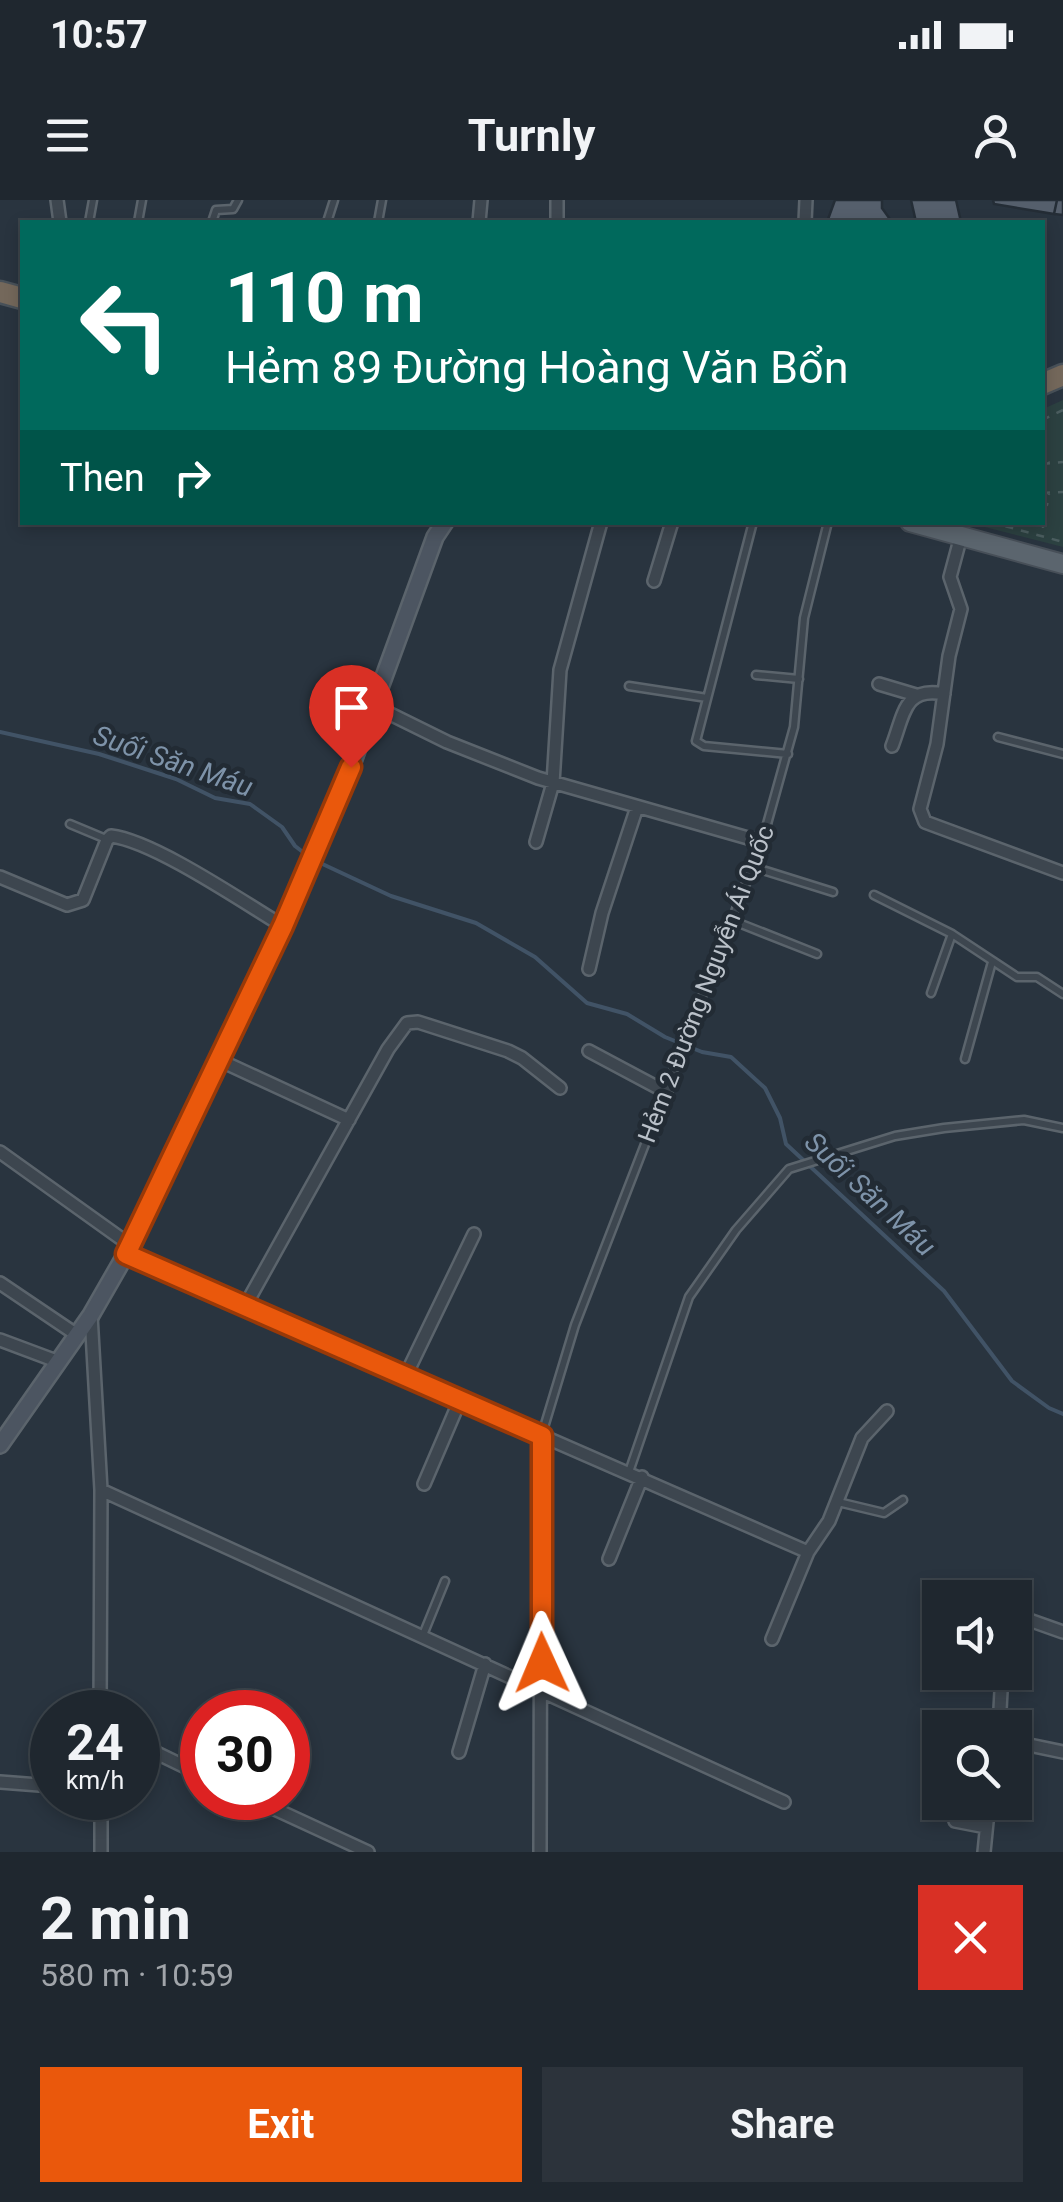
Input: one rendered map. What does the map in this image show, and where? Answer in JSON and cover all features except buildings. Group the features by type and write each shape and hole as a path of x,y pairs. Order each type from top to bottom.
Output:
{"main road":[{"path":"921,525 1063,564"},
{"path":"1,1442 77,1335 128,1250 283,926 376,706 434,530"}],"street":[{"path":"536,842 553,782 560,670 600,525"},
{"path":"654,581 671,525"},
{"path":"961,536 950,577 961,609 921,817 925,822 1063,873"},
{"path":"879,684 916,695"},
{"path":"892,746 909,702 916,695 928,691 944,694"},
{"path":"376,706 447,742 553,782 762,842"},
{"path":"589,969 602,913 637,807"},
{"path":"0,877 68,905 78,904 107,840 120,837 162,856 283,926"},
{"path":"244,1308 388,1048 407,1023 418,1022 508,1051 560,1088"},
{"path":"589,1052 666,1092"},
{"path":"218,1060 349,1120"},
{"path":"0,1152 128,1250 244,1308 808,1552"},
{"path":"405,1377 474,1234"},
{"path":"0,1283 77,1335"},
{"path":"90,1315 101,1490 100,1690"},
{"path":"0,1340 59,1362"},
{"path":"424,1484 460,1400"},
{"path":"772,1640 808,1552 824,1531 862,1438 887,1411"},
{"path":"540,1852 542,1436"},
{"path":"610,1560 642,1477"},
{"path":"101,1490 784,1802"},
{"path":"1032,1620 1063,1632"},
{"path":"459,1752 485,1664"},
{"path":"1000,1710 1001,1691"},
{"path":"1032,1746 1063,1752"},
{"path":"0,1782 30,1784"},
{"path":"101,1820 101,1852"},
{"path":"299,1820 368,1852"},
{"path":"984,1852 987,1820"},
{"path":"956,1821 986,1826"}],"lane":[{"path":"212,220 214,212 234,209 238,200"},
{"path":"752,525 697,736 700,744 788,754"},
{"name":"Hẻm 2 Đường Nguyễn Ái Quốc","path":"542,1436 575,1324 762,842 788,754 804,618 827,525"},
{"path":"756,674 798,679"},
{"path":"630,686 707,698"},
{"path":"998,737 1063,754"},
{"path":"70,824 107,840"},
{"path":"752,867 832,892"},
{"path":"874,895 952,934 1017,977 1037,976 1063,994"},
{"path":"731,920 817,954"},
{"path":"931,993 952,934"},
{"path":"965,1058 992,962"},
{"path":"629,1472 689,1297 779,1177 813,1160 894,1136 1024,1120 1063,1128"},
{"path":"836,1502 884,1513 903,1500"},
{"path":"423,1636 445,1581"}],"path":[{"path":"1045,453 1050,463"},
{"path":"1045,464 1063,462"},
{"path":"1045,504 1048,493 1063,492"},
{"path":"1001,525 1063,542"},
{"path":"1043,525 1044,537"}],"green space":[{"path":"1063,400 1063,547 977,525 1045,525 1045,408"}],"waterway":[{"name":"Suối Săn Máu","path":"0,732 99,754 176,779 215,798 250,804 282,827 295,846 308,856"},
{"name":"Suối Săn Máu","path":"316,861 391,896 476,923 535,957 587,1003 627,1014 665,1037 702,1052 731,1057 765,1088 780,1118 786,1144 944,1291 1012,1381 1063,1414"}],"route":[{"path":"351,767 283,926 126,1254 542,1436 542,1663"}]}
